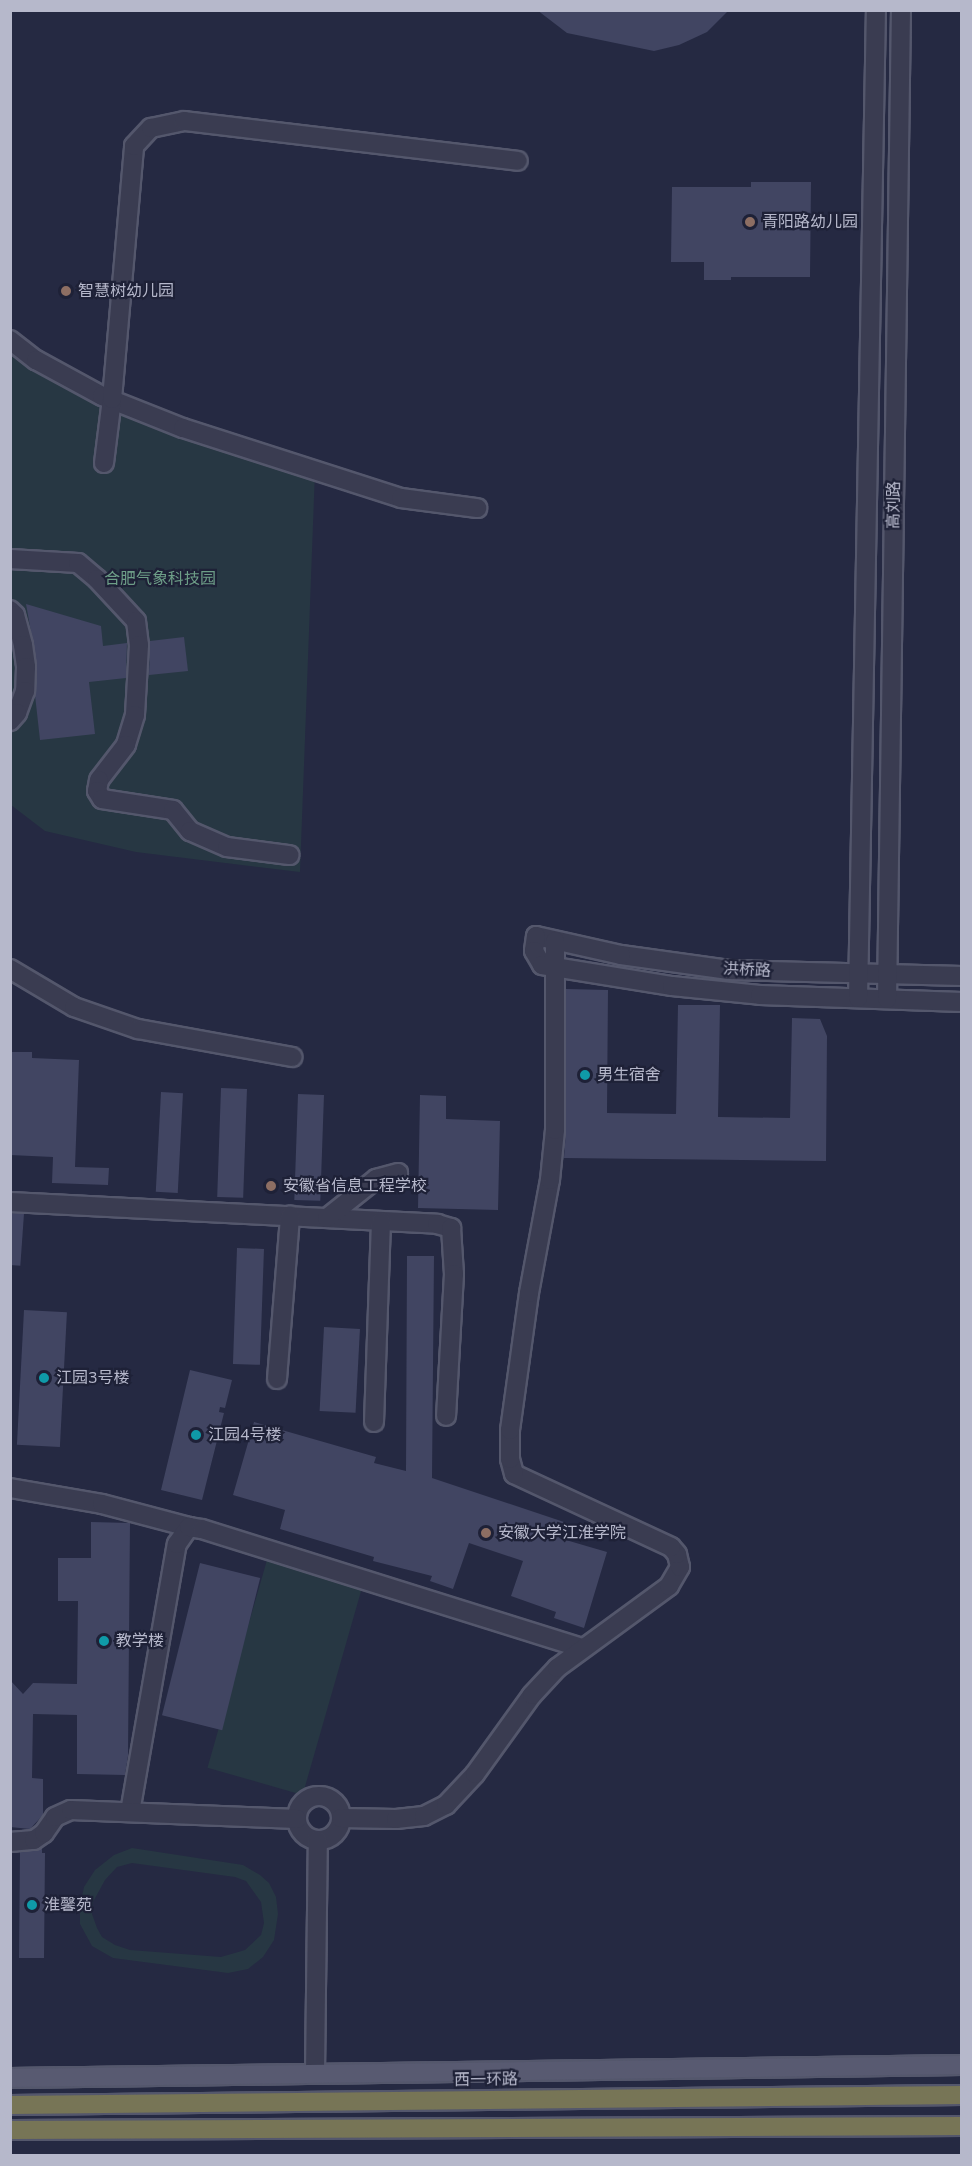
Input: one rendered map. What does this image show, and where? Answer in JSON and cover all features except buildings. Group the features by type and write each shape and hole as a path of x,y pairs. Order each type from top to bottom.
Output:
{"highway":[{"name":"西一环路","path":"10,2105 962,2095"},
{"path":"10,2130 962,2126"}],"main road":[{"path":"10,2078 962,2065"}],"street":[{"name":"高刘路","path":"858,998 876,10"},
{"name":"高刘路","path":"887,999 901,10"},
{"path":"104,463 112,399 134,146 151,128 184,121 518,161"},
{"path":"10,340 36,360 112,399 183,428 401,498 477,508"},
{"path":"10,559 78,563 97,579 136,621 139,645 135,715 126,746 99,780 97,791 102,799 173,810 190,831 227,847 289,855"},
{"path":"10,610 15,615 26,667 25,691 17,713 10,721"},
{"name":"洪桥路","path":"962,976 729,970 621,955 536,936 534,951 548,966 672,986 738,993 962,1002"},
{"path":"341,1818 396,1819 424,1816 446,1805 475,1774 532,1695 556,1668 669,1586 680,1567 677,1554 671,1547 514,1474 510,1459 510,1430 555,1130 548,966 555,941"},
{"path":"10,969 74,1007 138,1029 292,1057"},
{"path":"327,1218 376,1179 398,1173"},
{"path":"10,1202 437,1224 451,1228 454,1274 446,1416"},
{"path":"277,1379 290,1216"},
{"path":"374,1422 381,1221"},
{"path":"10,1488 102,1504 202,1529 581,1648"},
{"path":"130,1812 177,1544 189,1527"},
{"path":"319,1796 333,1801 338,1806 341,1818 335,1834 318,1840 302,1832 297,1812 306,1800 319,1796"},
{"path":"10,1842 34,1840 44,1833 55,1817 71,1810 297,1819"},
{"path":"315,2073 318,1840"}],"green space":[{"name":"合肥气象科技园","path":"10,340 36,360 315,471 300,872 136,852 45,831 11,805"},
{"path":"267,1560 362,1587 303,1795 207,1768"},
{"path":"132,1848 243,1865 269,1883 276,1897 278,1914 274,1940 263,1957 248,1969 228,1973 113,1958 92,1946 80,1924 80,1906 84,1887 95,1870 114,1855","holes":["132,1863 235,1877 246,1881 261,1902 264,1923 261,1935 245,1950 221,1957 130,1950 102,1937 92,1914 93,1902 105,1880 117,1867"]}],"place":[{"name":"青阳路幼儿园","path":"750,222"},
{"name":"智慧树幼儿园","path":"66,291"},
{"name":"男生宿舍","path":"585,1075"},
{"name":"安徽省信息工程学校","path":"271,1186"},
{"name":"江园3号楼","path":"44,1378"},
{"name":"江园4号楼","path":"196,1435"},
{"name":"安徽大学江淮学院","path":"486,1533"},
{"name":"教学楼","path":"104,1641"},
{"name":"淮馨苑","path":"32,1905"}]}
